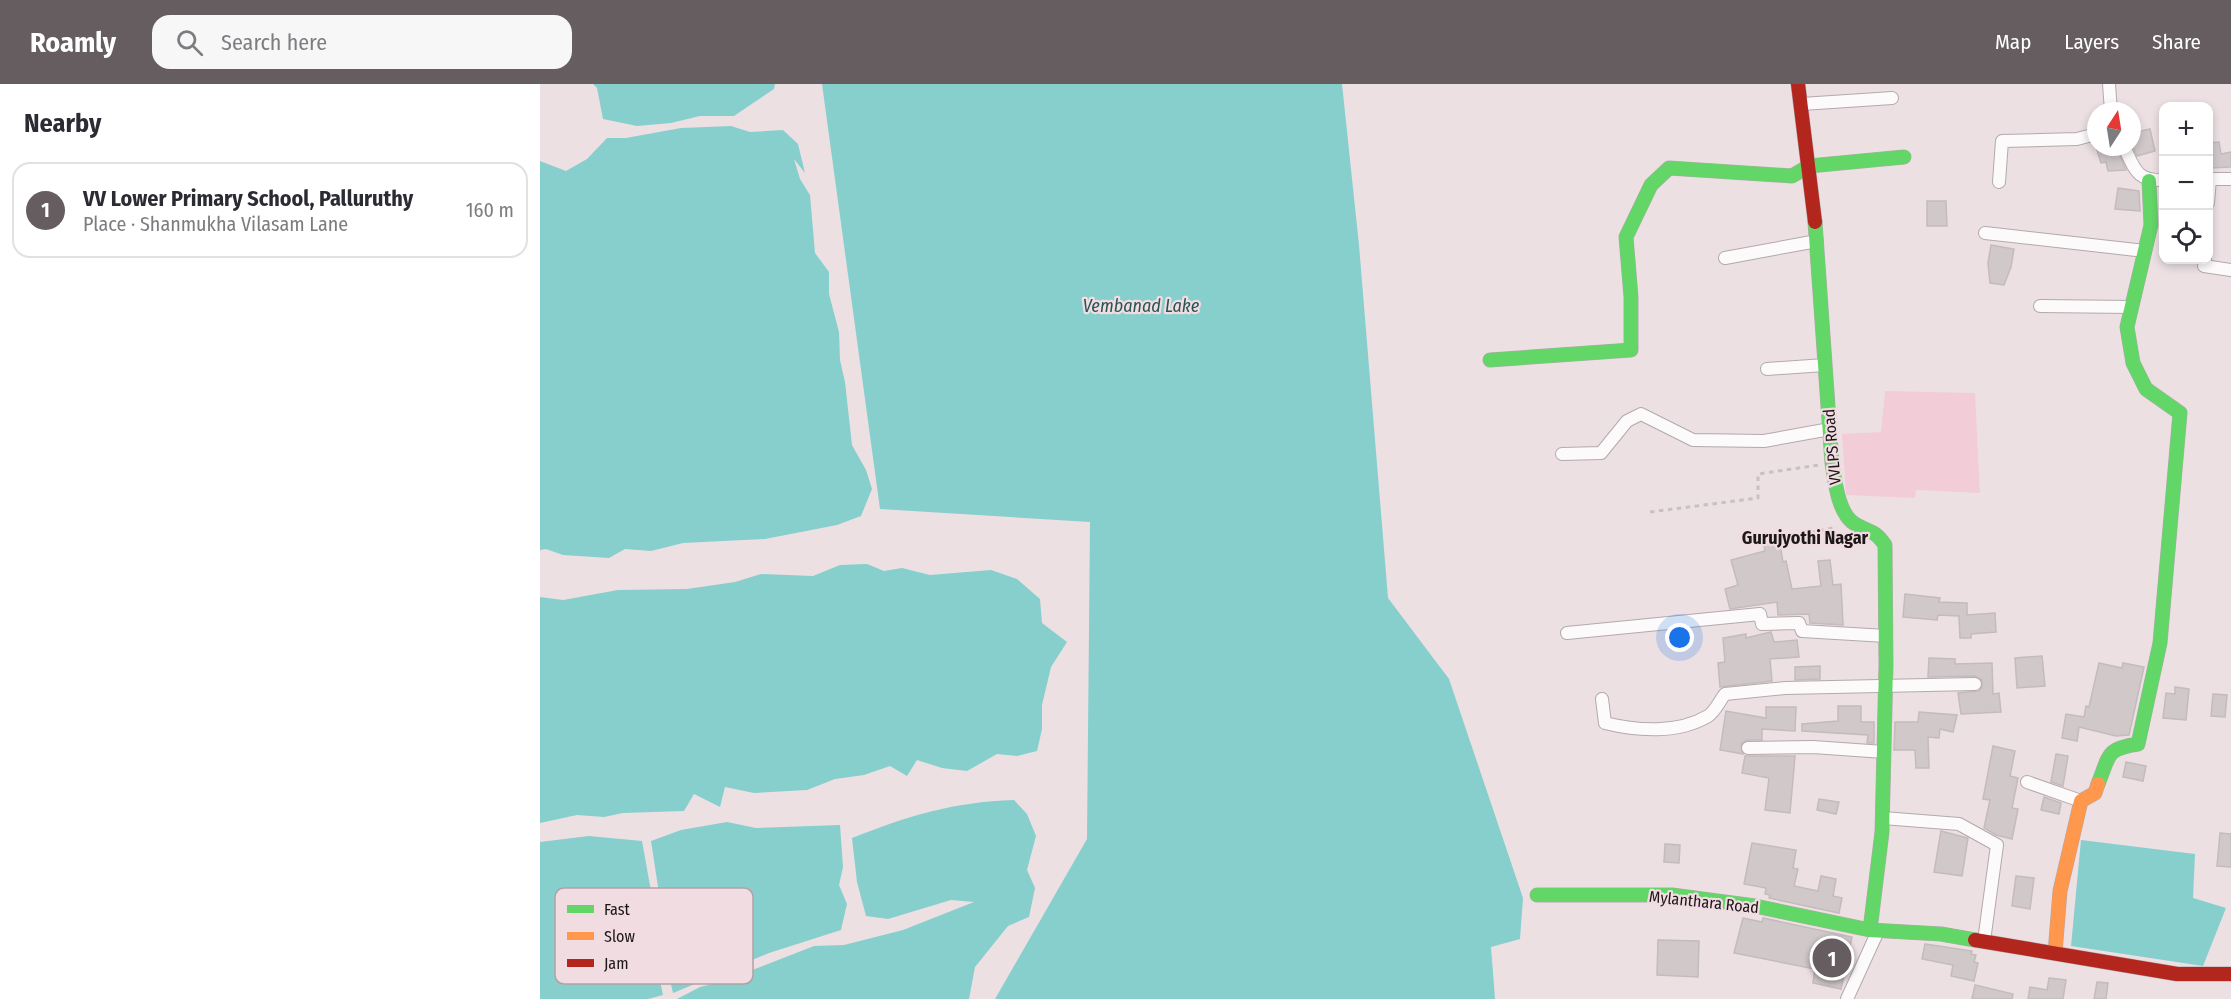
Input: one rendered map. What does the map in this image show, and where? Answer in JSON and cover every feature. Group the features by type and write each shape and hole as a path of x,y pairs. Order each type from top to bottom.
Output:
{"street":[{"name":"VVLPS Road","path":"1798,84 1817,241 1832,463 1837,497 1853,523"},
{"path":"2109,84 2110,102"},
{"path":"1802,104 1892,98"},
{"path":"1999,182 2002,141 2077,139 2087,136"},
{"path":"2128,156 2138,175 2149,181 2159,180"},
{"path":"1490,360 1631,350 1631,297 1626,237 1651,185 1669,168 1792,176 1809,166 1904,157"},
{"path":"2213,179 2231,179"},
{"path":"2027,782 2081,801 2095,794 2111,751 2117,747 2138,744 2160,643 2180,412 2146,389 2133,363 2127,327 2151,225 2149,181"},
{"path":"1985,233 2145,251"},
{"path":"1725,258 1817,241"},
{"path":"2204,264 2204,266 2231,270"},
{"path":"2040,306 2132,307"},
{"path":"1767,369 1825,365"},
{"path":"1562,454 1601,453 1627,421 1641,414 1693,440 1764,441 1830,429"},
{"path":"1847,999 1874,931 1883,818 1886,688 1885,545 1875,531 1853,523"},
{"path":"1567,633 1760,614 1762,624 1799,623 1802,631 1886,636"},
{"path":"1602,699 1605,723 1630,729 1680,728 1710,716 1725,694 1785,688 1886,688 1975,684"},
{"path":"1748,748 1813,747 1884,752"},
{"path":"2055,953 2060,891 2081,801"},
{"path":"1883,818 1959,824 1997,845 1984,941"},
{"name":"Mylanthara Road","path":"1537,895 1672,895 1755,906 1874,931 1941,934 2177,974 2231,974"}],"path":[{"path":"1650,512 1758,498 1758,474 1832,463"},
{"path":"1784,538 1853,523"}],"shaded area":[{"path":"1885,391 1975,393 1980,493 1916,490 1915,498 1846,495 1842,434 1881,432"}],"water":[{"path":"593,84 775,84 774,89 734,116 700,116 671,123 637,126 603,119 597,88"},
{"name":"Vembanad Lake","path":"822,84 1342,84 1359,245 1388,598 1449,679 1523,898 1520,939 1491,947 1495,999 995,999 1087,839 1090,522 880,509"},
{"path":"731,126 750,132 783,130 798,144 805,173 794,159 800,179 810,195 815,253 829,272 829,294 839,332 840,360 845,382 852,445 866,470 872,489 861,516 837,525 765,539 683,543 651,551 625,549 609,558 563,555 546,549 540,550 540,161 566,171 587,159 607,138 626,138 681,128"},
{"path":"867,564 884,571 902,568 930,575 991,570 1017,579 1040,599 1042,623 1067,642 1051,667 1042,705 1042,729 1037,751 1017,756 997,754 967,771 942,768 917,760 907,776 890,766 864,775 835,779 807,790 754,793 725,787 720,807 694,794 684,811 623,813 604,817 577,815 540,823 540,597 563,600 618,590 687,589 735,582 761,574 813,576 840,565"},
{"path":"1014,800 1027,814 1036,836 1027,870 1035,888 1029,917 1008,926 975,967 969,999 677,999 700,987 712,984 753,984 753,970 814,946 844,945 903,930 974,902 951,900 888,919 866,916 857,882 852,838 931,812 992,801"},
{"path":"727,822 756,828 840,825 843,867 839,885 847,904 841,930 753,960 753,888 658,888 651,841 681,830"},
{"path":"589,836 642,841 650,888 555,888 555,984 661,984 663,995 648,999 540,999 540,842"},
{"path":"2081,840 2195,854 2193,898 2226,908 2203,966 2071,946"},
{"path":"671,984 695,984 673,993"}],"building":[{"path":"2150,129 2155,151 2141,155 2141,131"},
{"path":"2219,142 2221,154 2231,152 2231,167 2213,168 2213,143"},
{"path":"2099,156 2120,156 2126,170 2108,171 2106,162 2101,163"},
{"path":"2118,188 2139,191 2140,211 2115,209"},
{"path":"1927,201 1946,201 1947,226 1927,226"},
{"path":"1991,245 2014,249 2011,267 2004,285 1990,283 1988,263"},
{"path":"1779,538 1783,562 1786,561 1792,589 1821,586 1818,561 1830,560 1833,585 1841,584 1843,625 1810,623 1809,614 1778,615 1777,602 1730,609 1725,589 1738,585 1731,560 1765,551 1763,540"},
{"path":"1905,594 1940,598 1939,602 1967,603 1967,615 1995,613 1996,632 1971,634 1971,638 1960,638 1959,616 1938,615 1937,620 1903,617"},
{"path":"1771,632 1774,642 1797,640 1799,657 1770,659 1772,681 1720,687 1718,663 1725,662 1723,638 1746,634 1746,638"},
{"path":"2042,656 2045,686 2017,688 2015,658"},
{"path":"1929,658 1955,659 1955,664 1992,663 1993,694 1999,693 2001,712 1961,714 1958,693 1979,691 1982,687 1982,680 1975,676 1928,677"},
{"path":"2099,663 2122,668 2123,663 2144,667 2129,735 2116,736 2079,727 2077,741 2062,738 2066,714 2084,717 2086,706 2089,707"},
{"path":"1820,666 1820,679 1795,680 1795,667"},
{"path":"2175,687 2189,689 2186,720 2163,718 2166,693 2175,694"},
{"path":"2213,694 2227,695 2225,717 2211,716"},
{"path":"1838,706 1861,706 1861,722 1874,722 1874,743 1867,743 1868,735 1802,731 1802,724 1838,721"},
{"path":"1766,707 1796,707 1795,731 1762,729 1762,740 1747,740 1741,744 1743,754 1720,750 1726,711 1766,718"},
{"path":"1919,712 1957,715 1953,732 1940,729 1939,738 1928,737 1929,768 1916,768 1915,750 1894,750 1895,722 1918,722"},
{"path":"1993,746 2015,751 2010,776 2018,778 2012,808 2018,809 2012,839 1996,835 1984,828 1990,800 1983,799"},
{"path":"2056,754 2068,756 2063,786 2051,782"},
{"path":"1745,756 1795,756 1790,813 1765,810 1769,778 1742,773"},
{"path":"2126,762 2146,766 2143,781 2123,777"},
{"path":"2044,797 2061,803 2059,814 2041,810"},
{"path":"1819,799 1839,802 1836,814 1817,810"},
{"path":"1941,831 1968,838 1962,876 1934,872"},
{"path":"2220,833 2231,834 2231,867 2217,866"},
{"path":"1752,843 1796,850 1793,868 1798,869 1794,886 1818,891 1821,876 1836,879 1833,896 1842,898 1839,913 1769,898 1770,895 1765,894 1766,888 1744,884"},
{"path":"1665,844 1680,845 1679,863 1664,862"},
{"path":"2016,876 2034,878 2030,909 2012,906"},
{"path":"1743,918 1762,922 1763,918 1852,937 1841,989 1813,983 1815,969 1734,953"},
{"path":"1658,940 1699,941 1698,977 1657,975"},
{"path":"1925,944 1972,951 1971,954 1976,955 1974,962 1978,963 1974,981 1951,976 1953,965 1922,959"},
{"path":"2049,978 2066,980 2063,999 2028,999 2030,987 2047,990"},
{"path":"2097,982 2108,983 2106,999 2094,999"},
{"path":"1975,985 2013,994 2012,999 1972,999"}],"traffic: fast":[{"path":"1490,360 1631,350 1631,297 1626,237 1651,185 1669,168 1792,176 1809,166 1904,157"},
{"path":"2098,784 2110,755 2120,748 2138,744 2160,643 2180,413 2146,389 2133,363 2127,327 2151,225 2149,181"},
{"path":"1815,222 1832,463 1836,488 1841,505 1849,519 1875,534 1885,545 1886,665 1882,832 1870,930"},
{"path":"1537,895 1672,895 1755,906 1870,930 1941,934 1975,940"}],"traffic: slow":[{"path":"2055,953 2060,891 2081,801 2095,793 2098,784"}],"traffic: jam":[{"path":"1798,84 1815,222"},
{"path":"1975,940 2177,974 2231,974"}],"place":[{"name":"VV Lower Primary School, Palluruthy","path":"1832,958"}],"district":[{"name":"Gurujyothi Nagar","path":"1805,538"}]}
